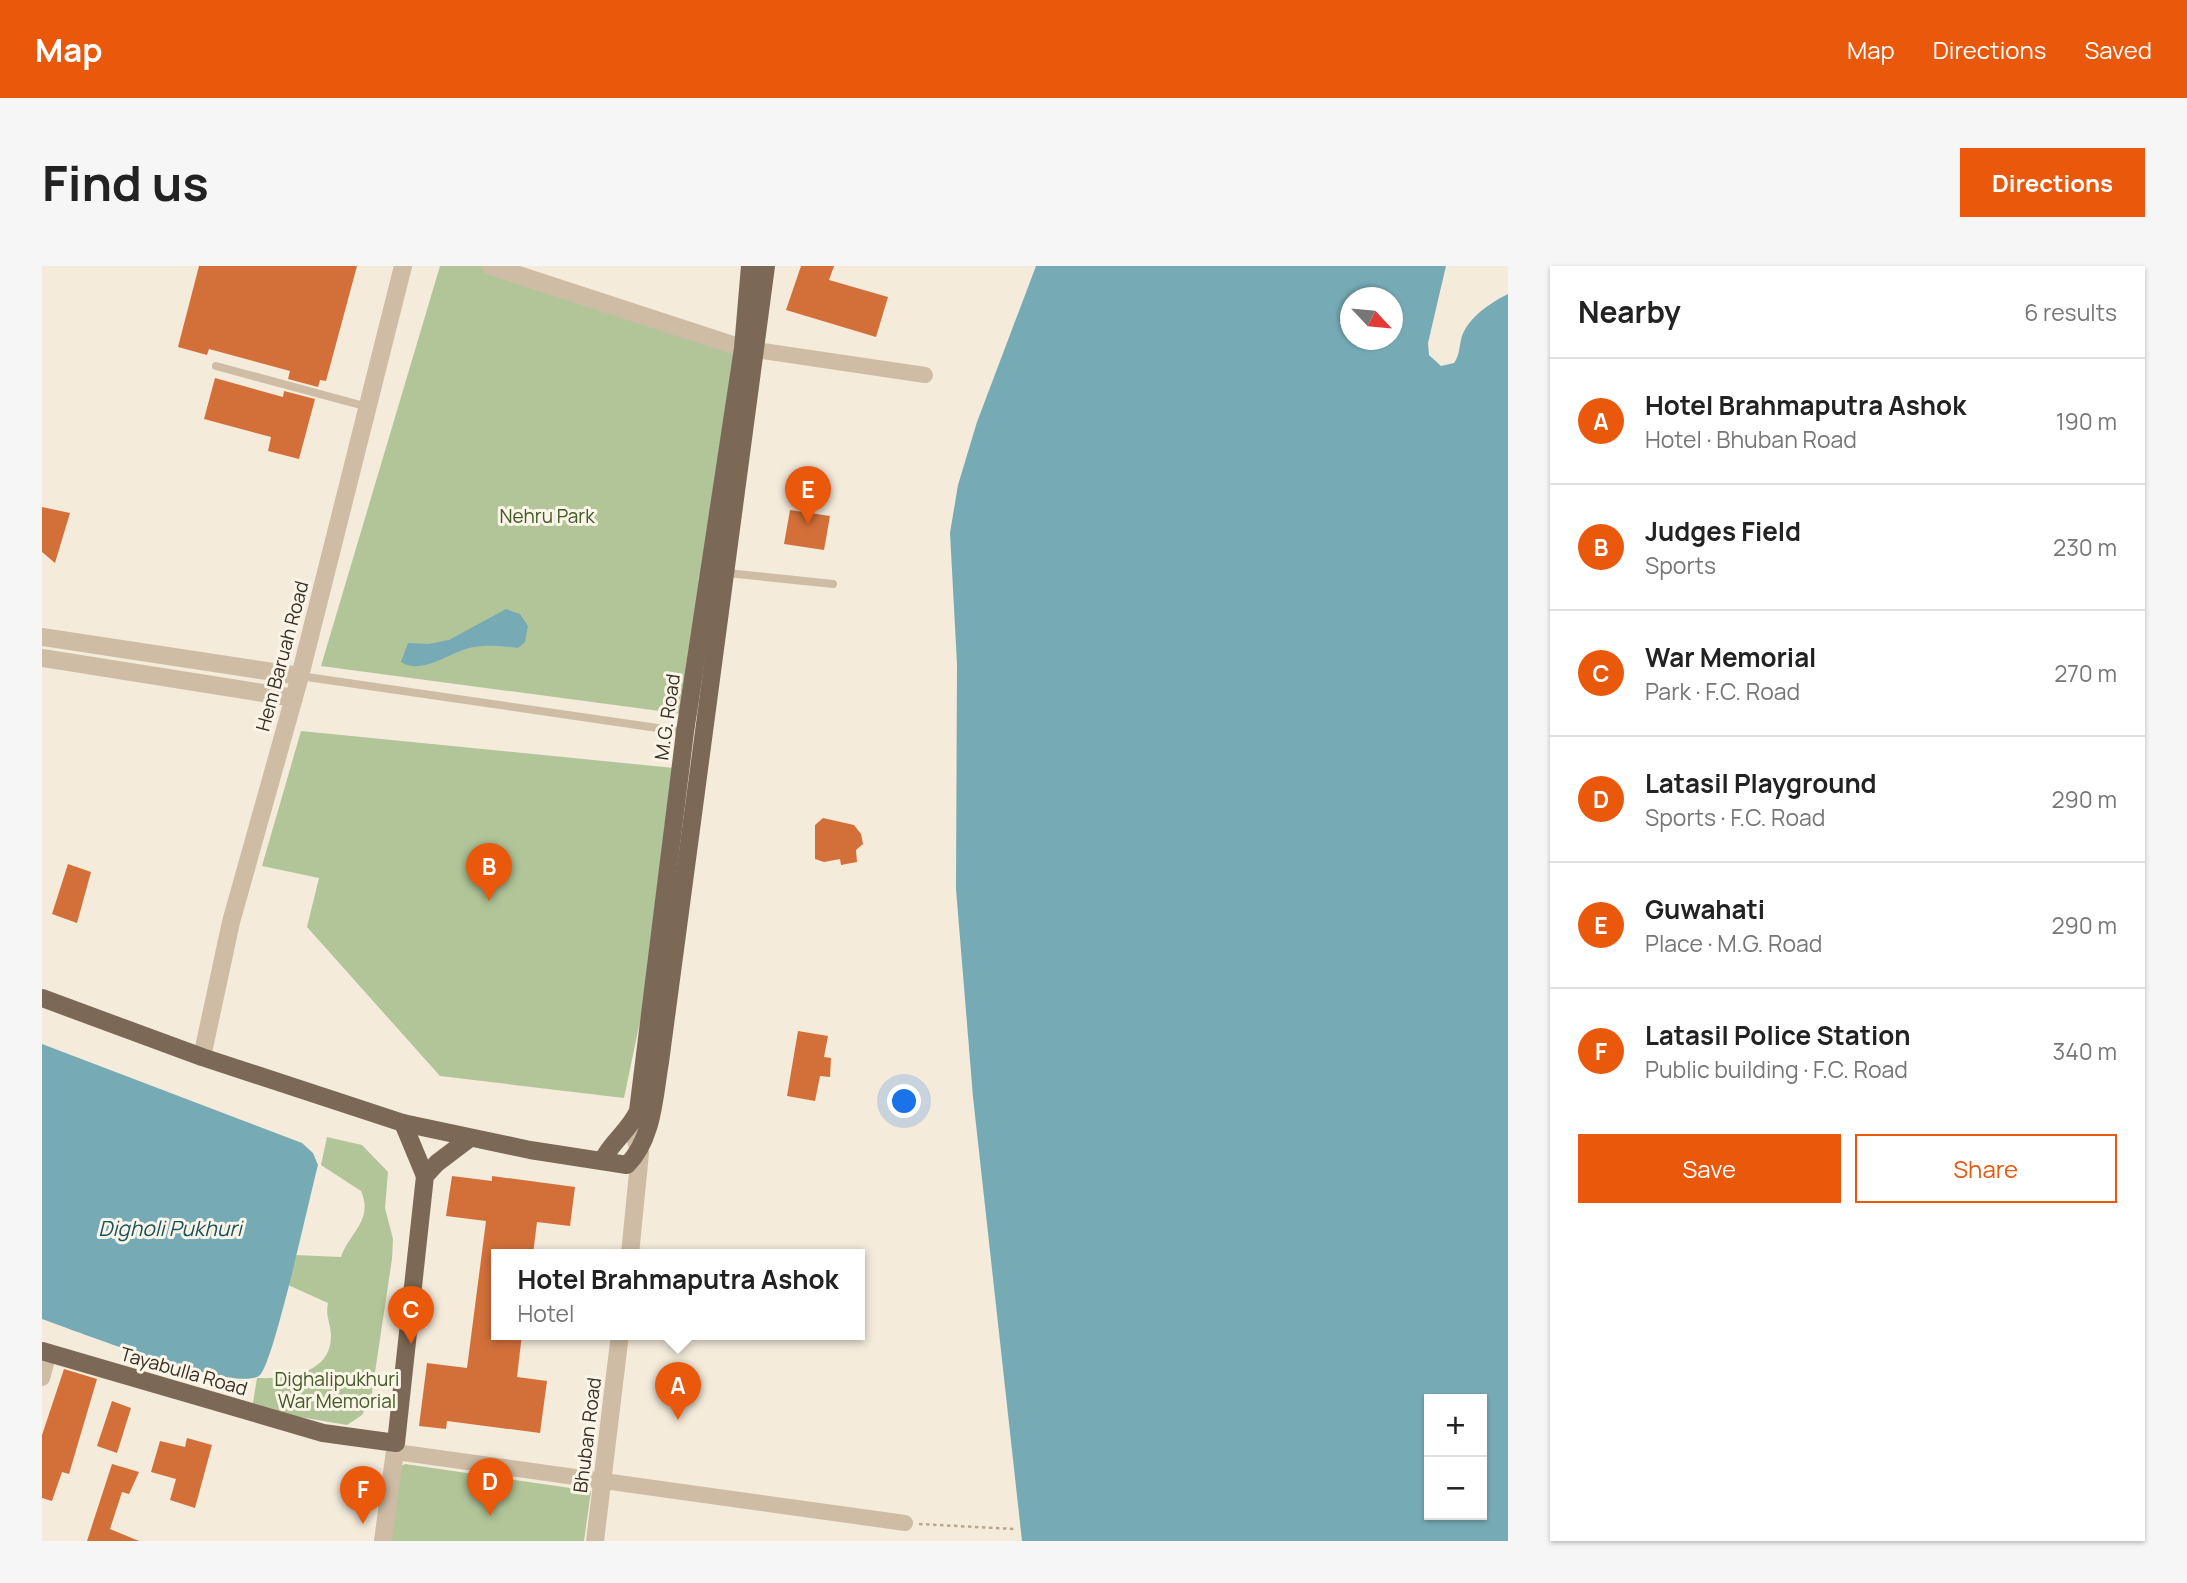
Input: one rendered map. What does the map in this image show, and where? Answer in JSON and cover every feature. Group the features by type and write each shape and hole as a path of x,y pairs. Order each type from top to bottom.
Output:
{"main road":[{"name":"M.G. Road","path":"602,1161 611,1143 631,1125 638,1111 685,732 749,349 750,266"},
{"path":"42,999 202,1057 403,1123 470,1138 627,1165 640,1153 648,1129 660,1062 727,573 749,349 766,266"},
{"path":"396,1447 425,1176 403,1123"},
{"path":"425,1176 437,1163 470,1138"},
{"name":"Tayabulla Road","path":"45,1352 323,1433 356,1437 396,1447"}],"street":[{"name":"Hem Baruah Road","path":"202,1057 231,922 300,676 403,266"},
{"path":"491,266 749,349 925,376"},
{"path":"42,637 300,676"},
{"path":"42,658 294,698"},
{"path":"630,1249 640,1153 631,1125"},
{"name":"Bhuban Road","path":"595,1541 619,1340"},
{"path":"42,1378 45,1352"},
{"path":"383,1541 396,1447 905,1523"}],"lane":[{"path":"216,366 368,407"},
{"path":"727,573 833,584"},
{"path":"300,676 685,732"}],"path":[{"path":"905,1523 1014,1529"}],"green space":[{"name":"Nehru Park","path":"440,266 481,266 743,348 697,716 321,666"},
{"path":"301,731 684,769 660,925 624,1098 440,1076 307,927 319,878 262,866"},
{"name":"Dighalipukhuri War Memorial","path":"327,1137 362,1145 388,1172 385,1208 393,1239 371,1399 362,1415 347,1425 252,1409 257,1378 304,1372 315,1367 329,1349 331,1336 328,1303 288,1285 295,1255 341,1257 362,1218 364,1201 361,1191 321,1165"},
{"path":"405,1464 591,1491 584,1541 389,1541 398,1468"}],"water":[{"path":"1036,266 1446,266 1428,343 1429,355 1441,366 1454,363 1465,329 1475,317 1487,306 1508,294 1508,1541 1022,1541 973,1097 956,889 957,664 950,533 958,485 977,422"},
{"path":"506,609 520,614 528,626 525,642 518,648 481,646 426,665 401,662 408,643 428,644 449,640"},
{"name":"Digholi Pukhuri","path":"42,1044 302,1143 313,1153 318,1165 300,1241 274,1341 260,1375 246,1379 190,1369 42,1319"}],"building":[{"path":"199,266 357,266 326,381 320,380 318,387 288,379 290,371 209,349 207,355 178,347"},
{"path":"801,266 834,266 829,280 888,297 876,337 786,310"},
{"path":"215,378 283,397 284,391 315,399 299,459 268,451 271,437 204,419"},
{"path":"42,507 70,513 55,563 42,552"},
{"path":"790,510 830,516 824,550 784,544"},
{"path":"823,818 854,825 861,834 863,844 856,850 857,862 841,865 840,859 824,862 815,859 815,825"},
{"path":"68,864 91,872 77,923 52,914"},
{"path":"798,1031 828,1036 824,1057 831,1058 830,1077 820,1076 815,1101 787,1096"},
{"path":"452,1176 492,1181 492,1176 575,1187 570,1226 537,1222 534,1249 491,1249 491,1340 521,1340 517,1377 547,1381 540,1433 447,1421 446,1429 419,1426 427,1363 467,1368 486,1221 446,1216"},
{"path":"64,1369 97,1379 69,1474 62,1472 52,1501 42,1498 42,1435"},
{"path":"112,1401 131,1408 117,1453 97,1446"},
{"path":"187,1438 212,1445 195,1508 170,1500 176,1479 151,1472 160,1441 185,1447"},
{"path":"112,1464 139,1472 129,1494 122,1492 110,1529 139,1541 87,1541"}],"place":[{"name":"Guwahati","path":"808,524"},
{"name":"Judges Field","path":"489,901"},
{"name":"War Memorial","path":"411,1344"},
{"name":"Hotel Brahmaputra Ashok","path":"678,1420"},
{"name":"Latasil Playground","path":"490,1516"},
{"name":"Latasil Police Station","path":"363,1524"}]}
